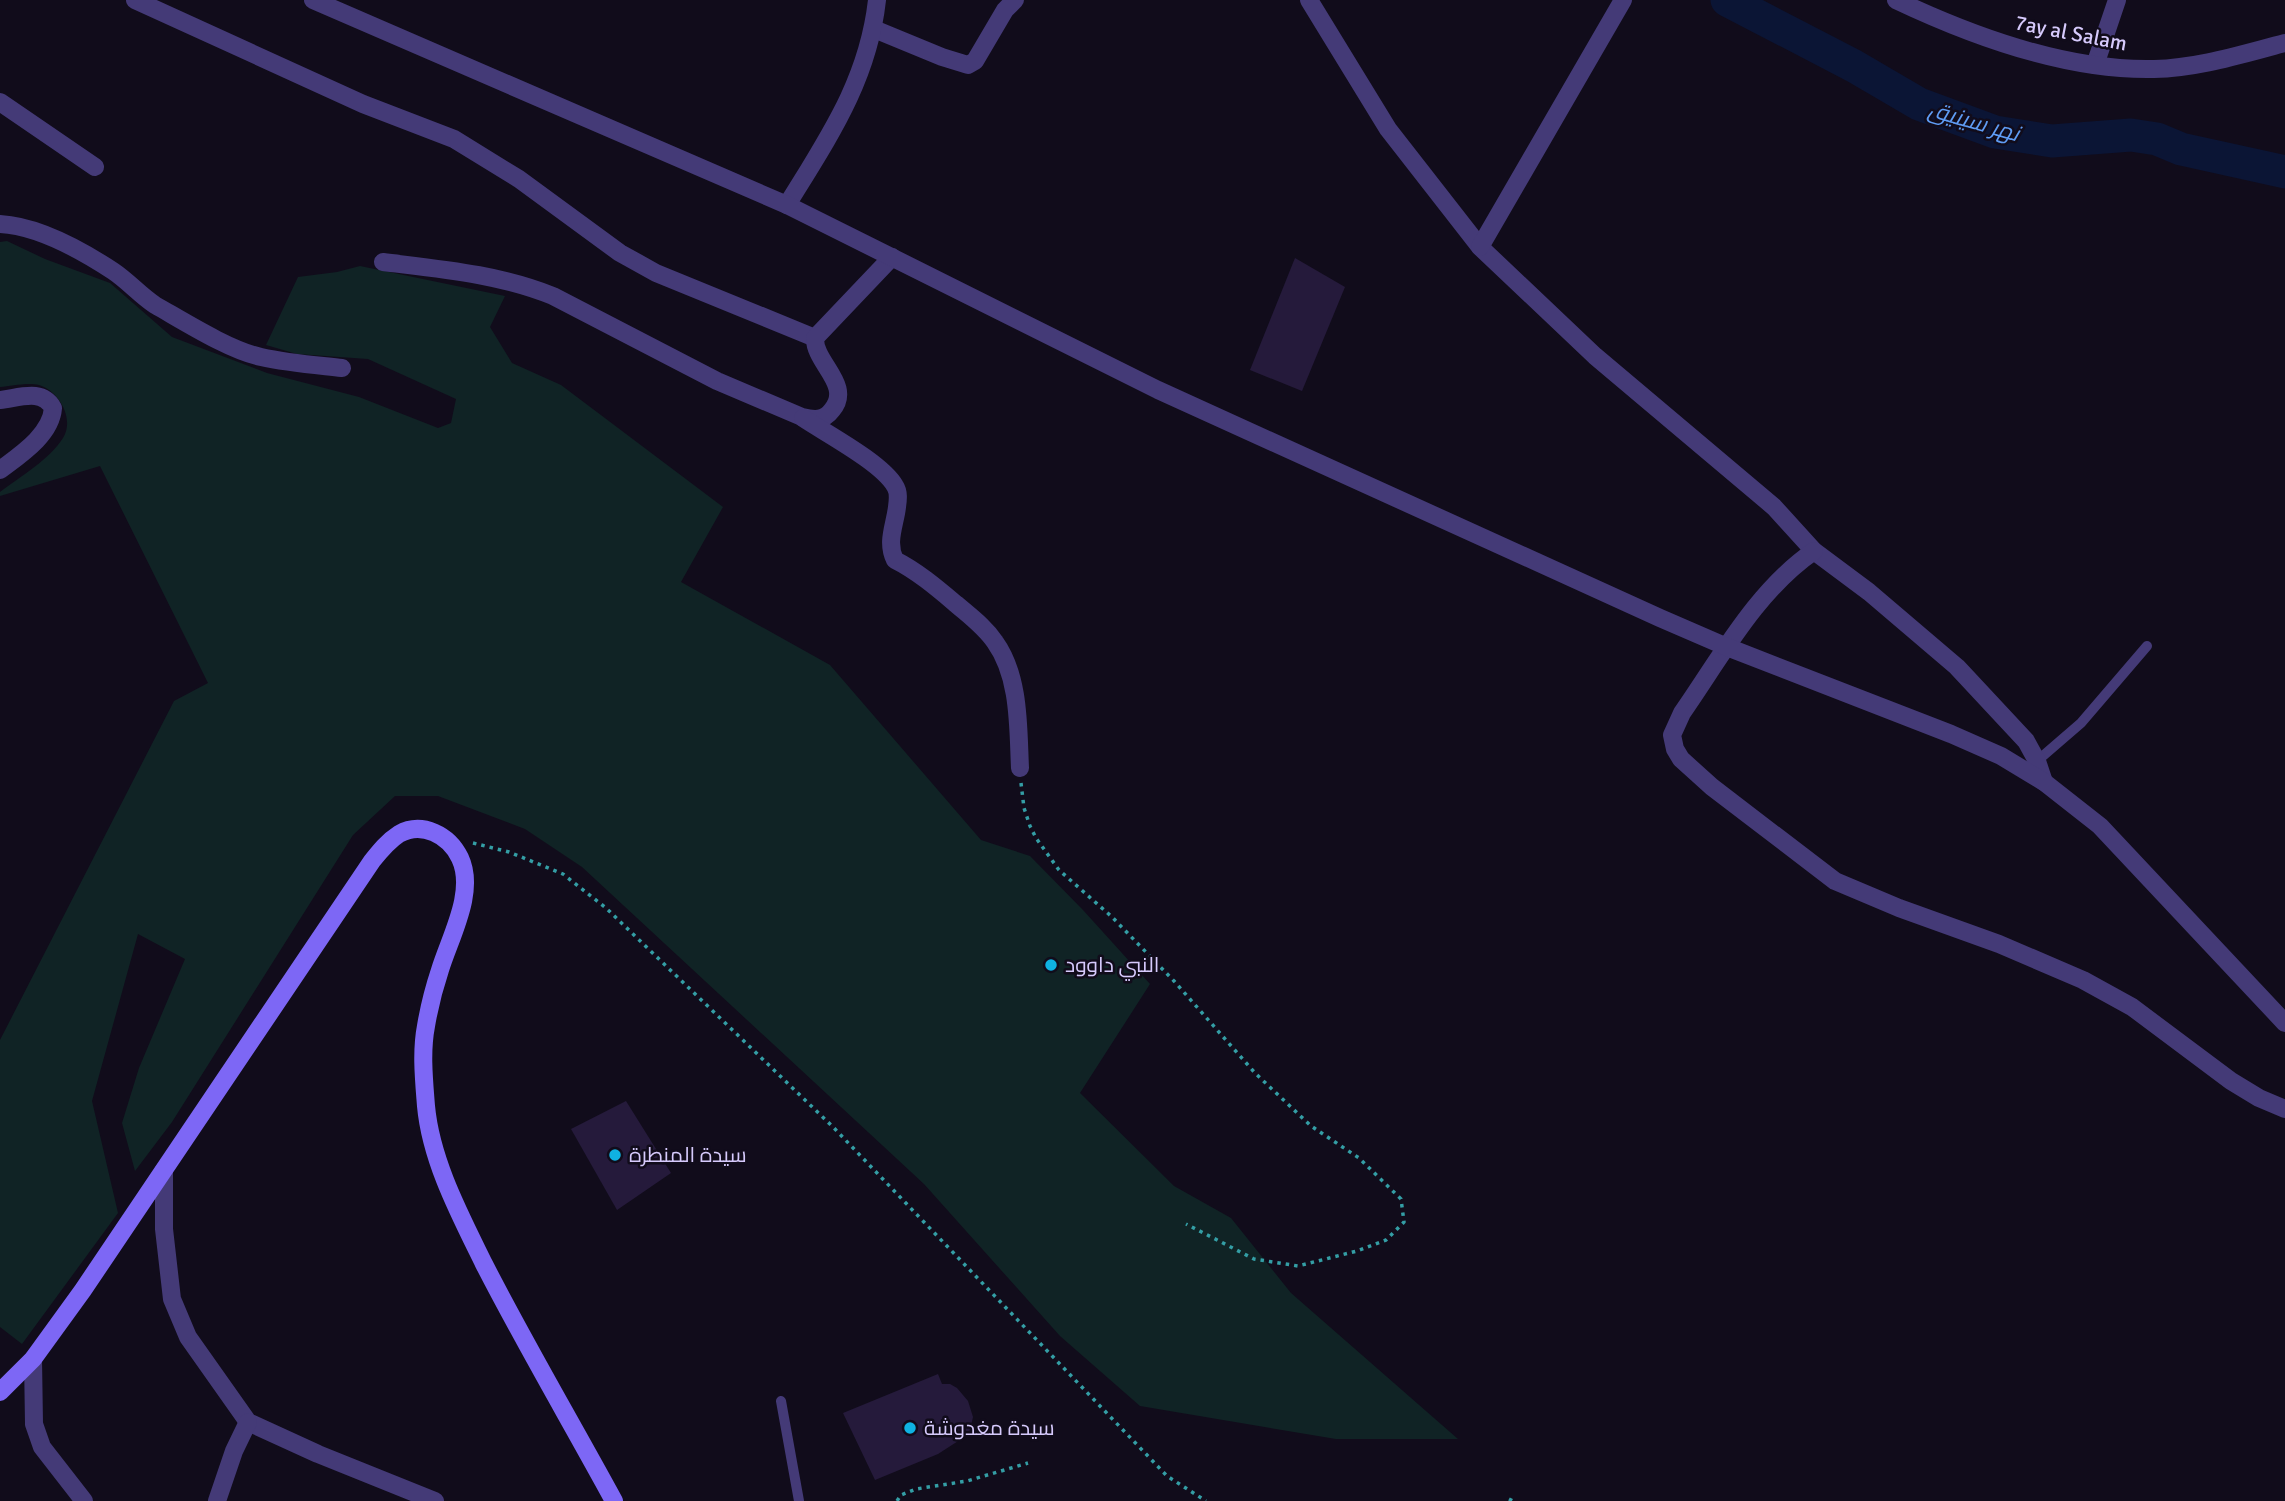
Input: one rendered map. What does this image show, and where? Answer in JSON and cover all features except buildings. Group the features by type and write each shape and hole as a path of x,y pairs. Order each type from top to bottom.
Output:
{"main road":[{"path":"0,1392 33,1359 164,1170 372,860 399,834 424,829 442,835 459,855 465,883 463,899 439,972 426,1028 425,1086 432,1143 463,1222 516,1326 614,1501"}],"street":[{"path":"135,0 363,104 454,139 519,179 632,260 656,273 815,338"},
{"path":"313,0 787,205 1158,390 1727,647 2001,756 2044,782 2100,826 2285,1023"},
{"path":"787,205 838,122 863,66 874,29 877,0"},
{"path":"874,29 968,65 975,61 1005,10 1015,0"},
{"path":"1309,0 1388,129 1480,247 1595,356 1774,508 1814,551 1870,592 1957,667 2026,741 2044,782"},
{"path":"1480,247 1623,0"},
{"name":"7ay al Salam","path":"1896,0 1951,26 2020,48 2095,65 2153,69 2205,64 2285,43"},
{"path":"2095,65 2117,0"},
{"path":"0,102 95,167"},
{"path":"0,224 16,225 42,234 84,254 114,272 152,303 220,340 259,357 342,368"},
{"path":"815,338 892,257"},
{"path":"383,262 474,274 531,287 717,381 802,417 867,460 897,488 898,498 890,542 895,560 911,568 945,594 996,643 1011,677 1016,705 1020,768"},
{"path":"802,417 822,419 836,404 838,395 832,375 818,354 815,338"},
{"path":"0,400 43,396 53,408 48,426 23,452 0,470"},
{"path":"1814,551 1793,565 1773,587 1727,647 1682,713 1672,735 1681,759 1712,787 1835,881 1899,908 1999,944 2083,980 2132,1007 2259,1098 2285,1109"},
{"path":"164,1170 164,1229 172,1299 188,1337 248,1422 317,1454 435,1501"},
{"path":"33,1359 34,1424 42,1447 84,1501"},
{"path":"217,1501 234,1451 248,1422"}],"lane":[{"path":"2037,761 2081,723 2147,646"},
{"path":"781,1401 799,1501"}],"path":[{"path":"1020,768 1024,808 1030,827 1059,870 1112,917 1174,981 1255,1073 1311,1126 1359,1158 1401,1199 1404,1222 1386,1240 1357,1251 1298,1266 1254,1259 1186,1224"},
{"path":"442,835 509,852 563,874 606,908 834,1127 1167,1476 1206,1501"},
{"path":"897,1501 901,1495 916,1489 967,1481 1028,1463"}],"green space":[{"path":"7,241 45,259 110,283 172,337 267,373 359,397 438,428 451,423 456,399 368,359 297,354 266,345 298,277 360,266 505,296 490,327 512,363 561,385 723,507 681,582 830,665 981,840 1030,856 1150,984 1080,1093 1174,1186 1231,1218 1291,1293 1458,1439 1336,1439 1140,1406 1060,1336 924,1184 582,867 525,829 438,796 395,796 353,835 172,1122 135,1171 122,1123 139,1068 185,959 138,934 92,1101 118,1213 22,1344 0,1327 0,1040 174,701 208,683 100,466 0,496 0,492 57,446 63,438 67,423 59,399 46,388 30,384 0,387 0,242"}],"waterway":[{"name":"نهر سينيق","path":"1727,0 1854,66 1919,104 1995,132 2052,141 2131,135 2157,139 2181,149 2285,172"}],"place":[{"name":"النبي داوود","path":"1051,965"},
{"name":"سيدة المنطرة","path":"615,1155"},
{"name":"سيدة مغدوشة","path":"910,1428"}]}
